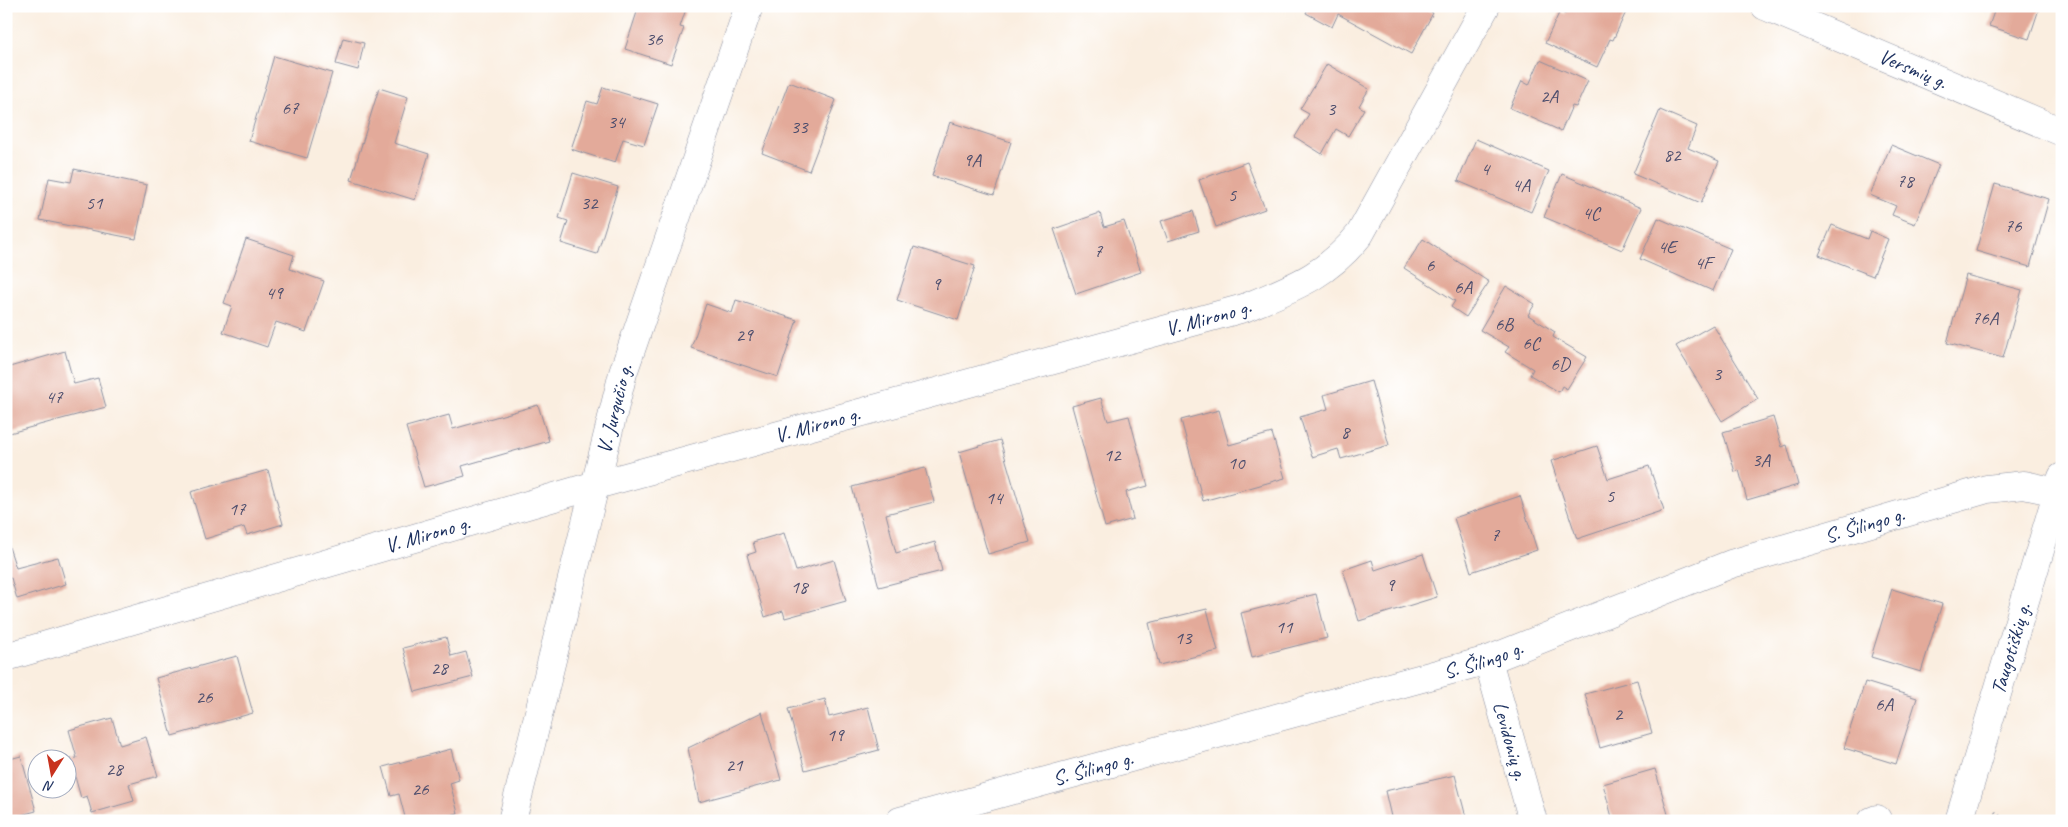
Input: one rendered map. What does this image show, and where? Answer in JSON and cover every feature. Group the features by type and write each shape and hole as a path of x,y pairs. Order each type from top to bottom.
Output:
{"street":[{"name":"V. Jurgučio g.","path":"512,821 624,373 749,6"},
{"name":"V. Mirono g.","path":"6,657 596,486 1244,308 1289,289 1324,270 1345,253 1360,234 1486,6"},
{"name":"Versmių g.","path":"1765,6 2062,132"},
{"name":"S. Šilingo g.","path":"900,821 1488,660 1731,564 1987,489 2059,484"},
{"name":"Taugotiškių g.","path":"1959,821 2059,484"},
{"name":"Levidonių g.","path":"1488,660 1533,821"}],"path":[{"path":"1995,812 2005,821"}],"building":[{"path":"639,6 687,6 680,27 684,28 671,64 625,49"},
{"path":"1309,6 1421,6 1433,13 1411,54 1338,14 1332,27 1306,13"},
{"path":"1568,6 1613,6 1626,12 1613,40 1610,39 1597,67 1545,43 1560,11 1565,14"},
{"path":"1996,6 2040,6 2029,39 1989,26"},
{"path":"343,38 364,43 358,70 336,64"},
{"path":"274,56 332,73 307,158 249,141"},
{"path":"1540,60 1588,81 1576,107 1572,106 1561,131 1510,108 1522,81 1529,85"},
{"path":"1327,64 1369,89 1359,106 1364,109 1348,136 1336,129 1322,154 1295,137 1309,114 1300,109"},
{"path":"789,82 836,100 809,171 762,153"},
{"path":"603,87 658,104 644,145 623,139 615,163 571,149 587,101 597,104"},
{"path":"379,88 408,97 394,143 429,154 415,200 351,180"},
{"path":"1660,110 1697,126 1688,148 1719,161 1701,203 1633,174"},
{"path":"950,122 1011,142 994,195 932,176"},
{"path":"1476,139 1549,171 1531,212 1458,181"},
{"path":"1891,145 1939,165 1915,224 1892,215 1896,206 1870,195"},
{"path":"1247,162 1265,209 1216,227 1199,180"},
{"path":"74,169 147,185 136,239 40,220 49,178 71,182"},
{"path":"573,173 618,187 597,254 561,243 568,221 559,218"},
{"path":"1562,174 1641,208 1622,250 1544,217"},
{"path":"1995,184 2049,199 2030,267 1976,251"},
{"path":"1193,211 1199,231 1168,241 1161,221"},
{"path":"1100,213 1104,227 1124,221 1141,272 1076,294 1054,229"},
{"path":"1658,218 1731,249 1713,291 1640,259"},
{"path":"1832,225 1867,239 1870,231 1888,239 1873,276 1819,255"},
{"path":"246,239 294,255 290,269 324,281 306,332 276,322 267,347 223,332 232,306 224,303"},
{"path":"1423,239 1489,282 1466,317 1451,307 1455,301 1404,268"},
{"path":"914,247 975,266 958,320 897,300"},
{"path":"1966,275 2022,290 2003,358 1947,343"},
{"path":"1506,286 1535,304 1528,315 1555,332 1553,337 1587,357 1567,389 1562,386 1559,392 1530,375 1533,369 1505,352 1509,347 1480,330"},
{"path":"736,300 797,320 778,377 691,348 706,304 732,313"},
{"path":"1713,325 1758,399 1722,421 1676,346"},
{"path":"65,351 74,384 98,378 106,407 6,434 6,381 10,380 6,368"},
{"path":"1371,381 1389,445 1341,459 1338,449 1312,457 1300,417 1328,409 1324,395"},
{"path":"1101,398 1108,421 1129,416 1148,486 1126,492 1133,519 1105,527 1072,406"},
{"path":"538,405 549,441 462,466 465,476 424,487 406,427 449,415 453,429"},
{"path":"1219,410 1229,445 1272,433 1285,478 1203,501 1181,420"},
{"path":"1773,417 1782,447 1787,445 1798,485 1747,500 1739,470 1735,472 1723,432"},
{"path":"1000,440 1030,542 988,554 959,452"},
{"path":"1597,446 1608,479 1649,466 1664,510 1577,539 1551,461"},
{"path":"925,468 934,502 886,514 896,553 935,542 942,571 879,587 852,487"},
{"path":"268,470 283,524 247,535 244,527 205,539 191,492"},
{"path":"1520,496 1537,550 1471,572 1454,518"},
{"path":"784,533 796,571 834,560 846,601 785,618 783,611 765,617 747,555 756,552 753,542"},
{"path":"6,538 16,568 58,557 66,584 17,599 11,578 6,579"},
{"path":"1423,554 1437,597 1359,621 1343,570 1372,560 1375,570"},
{"path":"1892,589 1942,604 1921,672 1871,657"},
{"path":"1316,594 1327,638 1252,657 1241,613"},
{"path":"1207,609 1218,651 1159,665 1149,623"},
{"path":"446,637 451,656 466,652 473,677 415,692 403,648"},
{"path":"237,656 253,713 172,736 156,678"},
{"path":"1637,680 1652,733 1600,748 1585,694"},
{"path":"1865,682 1917,698 1896,764 1844,748"},
{"path":"825,699 829,717 868,707 879,750 805,770 788,709"},
{"path":"762,712 781,780 699,802 688,748"},
{"path":"112,718 120,745 146,737 158,776 129,784 134,801 92,813 87,796 81,798 78,787 78,750 75,750 69,730"},
{"path":"451,749 459,780 450,783 458,813 428,821 406,821 399,794 391,796 383,767"},
{"path":"21,756 28,782 28,800 33,800 36,811 6,819 6,760"},
{"path":"1655,769 1670,821 1613,821 1603,784"},
{"path":"1455,775 1467,821 1392,821 1385,791"}]}
